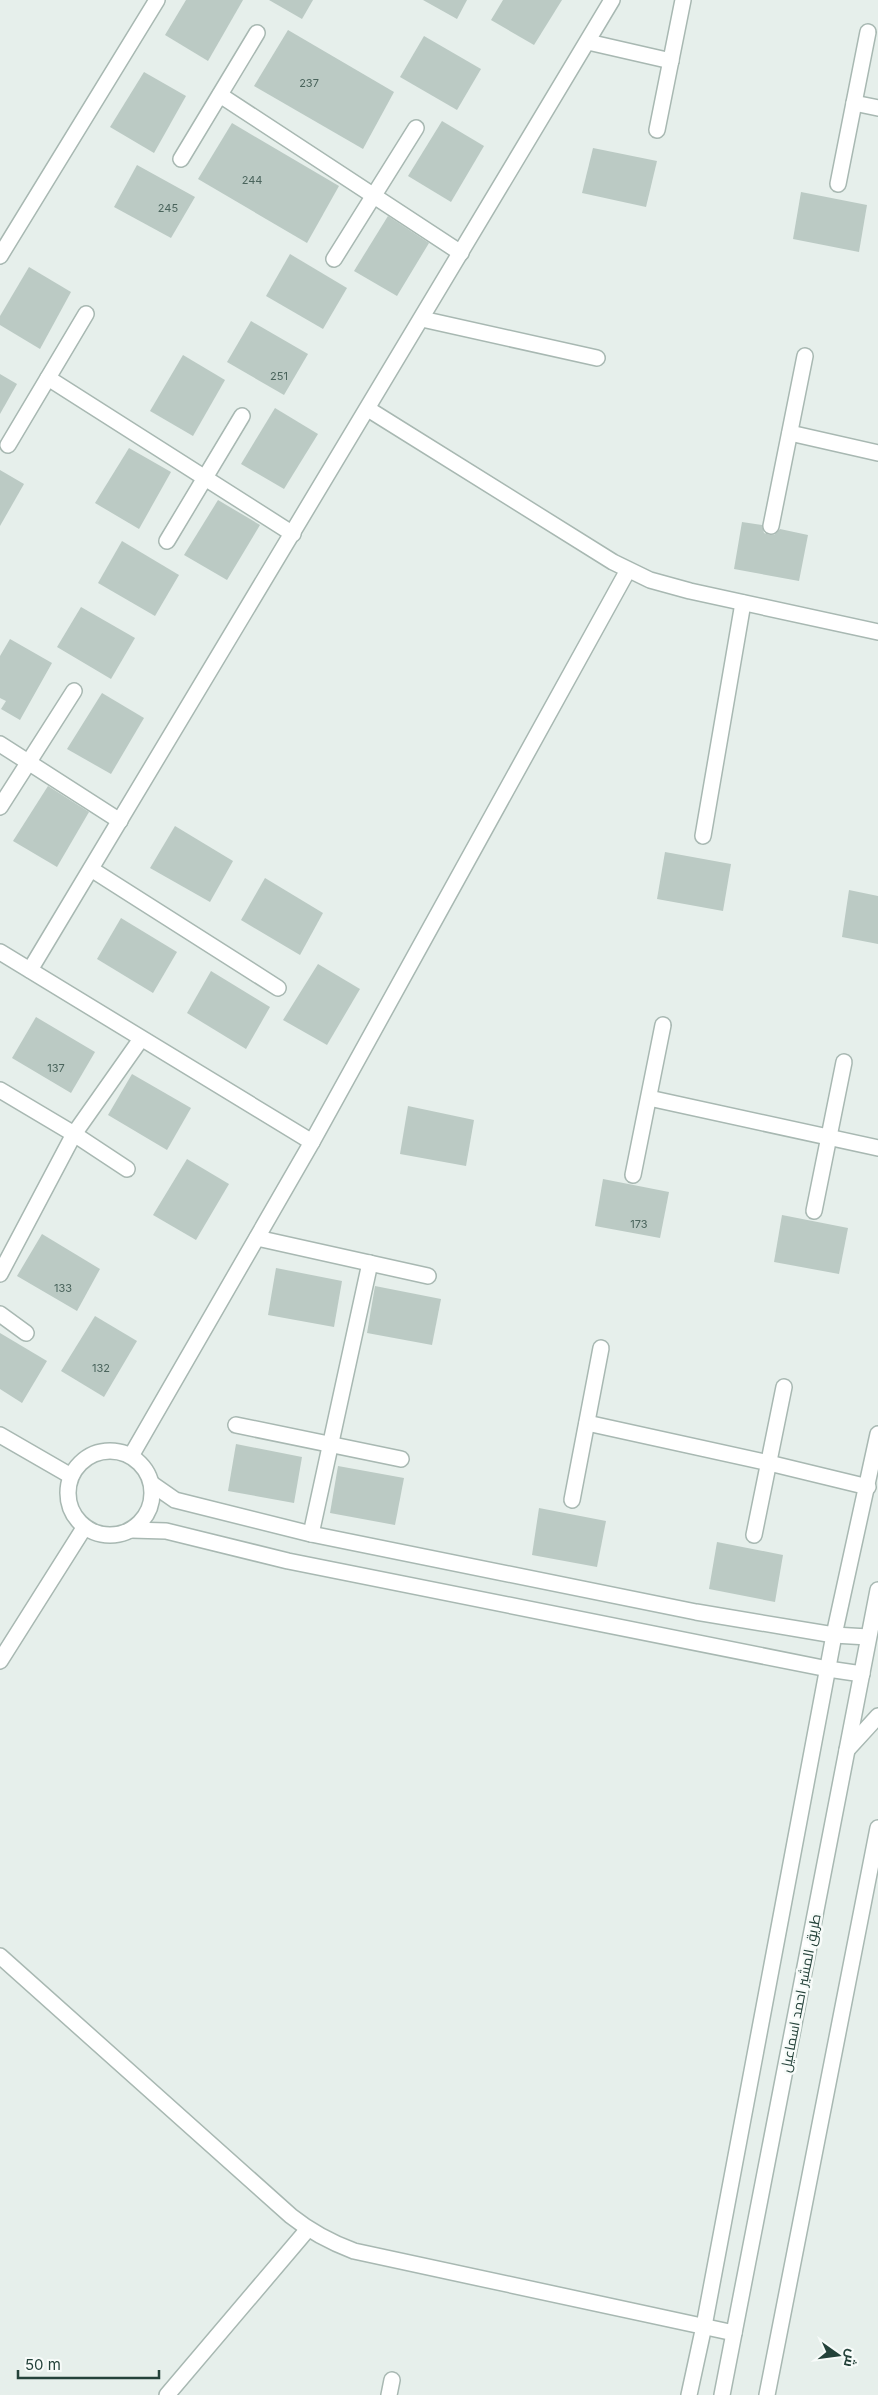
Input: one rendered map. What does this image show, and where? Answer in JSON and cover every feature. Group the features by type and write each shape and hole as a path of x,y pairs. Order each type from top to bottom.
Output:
{"street":[{"path":"0,256 157,0"},
{"path":"30,970 612,0"},
{"path":"657,130 683,0"},
{"path":"838,184 868,32"},
{"path":"181,159 257,33"},
{"path":"588,42 671,61"},
{"path":"220,95 461,253"},
{"path":"854,103 878,108"},
{"path":"334,258 416,128"},
{"path":"8,445 86,314"},
{"path":"422,319 598,358"},
{"path":"771,526 805,356"},
{"path":"48,378 293,534"},
{"path":"368,408 628,570 650,580 743,603 878,632"},
{"path":"167,541 242,416"},
{"path":"790,433 878,453"},
{"path":"131,1456 312,1142 628,570"},
{"path":"703,836 743,603"},
{"path":"0,807 74,691"},
{"path":"0,744 120,821"},
{"path":"91,869 278,988"},
{"path":"0,952 312,1142"},
{"path":"633,1174 663,1025"},
{"path":"0,1274 74,1134 141,1039"},
{"path":"814,1211 844,1062"},
{"path":"0,1090 74,1134 127,1170"},
{"path":"648,1098 878,1148"},
{"path":"257,1238 428,1276"},
{"path":"311,1534 370,1263"},
{"path":"0,1314 26,1333"},
{"path":"572,1500 601,1348"},
{"path":"754,1535 784,1387"},
{"path":"587,1423 769,1462 868,1487"},
{"path":"236,1425 401,1458"},
{"path":"689,2395 704,2326 834,1636 868,1487 878,1434"},
{"path":"0,1435 71,1476"},
{"path":"114,1451 131,1456 144,1468 152,1484 152,1502 145,1518 131,1530 116,1536 99,1535 84,1528 72,1513 68,1495 71,1476 81,1462 96,1453 114,1451"},
{"path":"152,1484 175,1500 311,1534 696,1612 834,1636 868,1637"},
{"path":"0,1661 84,1528"},
{"path":"131,1530 166,1531 288,1561 828,1669 862,1674"},
{"name":"طريق المشير احمد اسماعيل","path":"722,2395 878,1590"},
{"path":"847,1750 878,1716"},
{"path":"767,2395 878,1828"},
{"path":"0,1956 308,2229 330,2242 354,2251 734,2333"},
{"path":"167,2395 308,2229"}],"building":[{"path":"186,0 243,0 208,61 165,35"},
{"path":"269,0 313,0 302,19"},
{"path":"423,0 467,0 457,19"},
{"path":"503,0 562,0 534,45 491,20"},
{"path":"288,30 394,92 363,149 254,86"},
{"path":"424,36 481,69 457,110 400,77"},
{"path":"144,72 186,96 154,153 110,127"},
{"path":"442,121 484,146 451,202 408,176"},
{"path":"232,123 339,186 307,243 198,179"},
{"path":"593,148 657,161 646,207 582,193"},
{"path":"137,165 195,197 171,238 114,207"},
{"path":"801,192 867,205 859,252 793,239"},
{"path":"388,216 429,243 397,296 354,271"},
{"path":"290,254 347,288 323,329 266,296"},
{"path":"29,267 71,292 40,349 0,325 0,316"},
{"path":"251,321 308,354 284,395 227,362"},
{"path":"183,355 225,380 193,436 150,411"},
{"path":"0,374 17,384 0,414"},
{"path":"275,408 318,434 284,489 241,464"},
{"path":"129,448 171,472 139,529 95,503"},
{"path":"0,470 24,484 0,526"},
{"path":"218,500 260,525 227,580 184,555"},
{"path":"742,522 762,525 764,533 770,535 774,535 780,529 808,535 799,581 734,569"},
{"path":"122,541 179,575 155,616 98,583"},
{"path":"81,607 135,638 111,679 57,647"},
{"path":"10,639 52,663 20,720 1,709 6,701 0,698 0,656"},
{"path":"102,693 144,718 111,774 67,749"},
{"path":"48,786 89,812 57,867 13,841"},
{"path":"175,826 233,861 210,902 150,868"},
{"path":"665,852 731,864 723,911 657,899"},
{"path":"265,878 323,913 300,955 241,920"},
{"path":"849,890 878,896 878,944 842,937"},
{"path":"121,918 177,952 153,993 97,959"},
{"path":"318,964 360,989 327,1045 283,1020"},
{"path":"211,971 270,1007 246,1049 187,1013"},
{"path":"36,1017 95,1052 71,1093 12,1058"},
{"path":"132,1074 191,1108 167,1150 108,1115"},
{"path":"408,1106 474,1120 466,1166 400,1154"},
{"path":"187,1159 229,1184 196,1240 153,1215"},
{"path":"603,1179 669,1192 660,1238 595,1226"},
{"path":"782,1215 848,1228 839,1274 774,1262"},
{"path":"42,1234 100,1269 77,1311 17,1276"},
{"path":"276,1268 342,1281 334,1327 268,1315"},
{"path":"375,1286 441,1299 432,1345 367,1333"},
{"path":"95,1316 137,1341 104,1397 61,1371"},
{"path":"0,1333 47,1361 22,1403 0,1389"},
{"path":"236,1444 302,1457 294,1503 228,1491"},
{"path":"338,1466 404,1478 395,1525 330,1513"},
{"path":"539,1508 606,1521 597,1567 532,1555"},
{"path":"717,1542 783,1555 775,1602 709,1589"}]}
